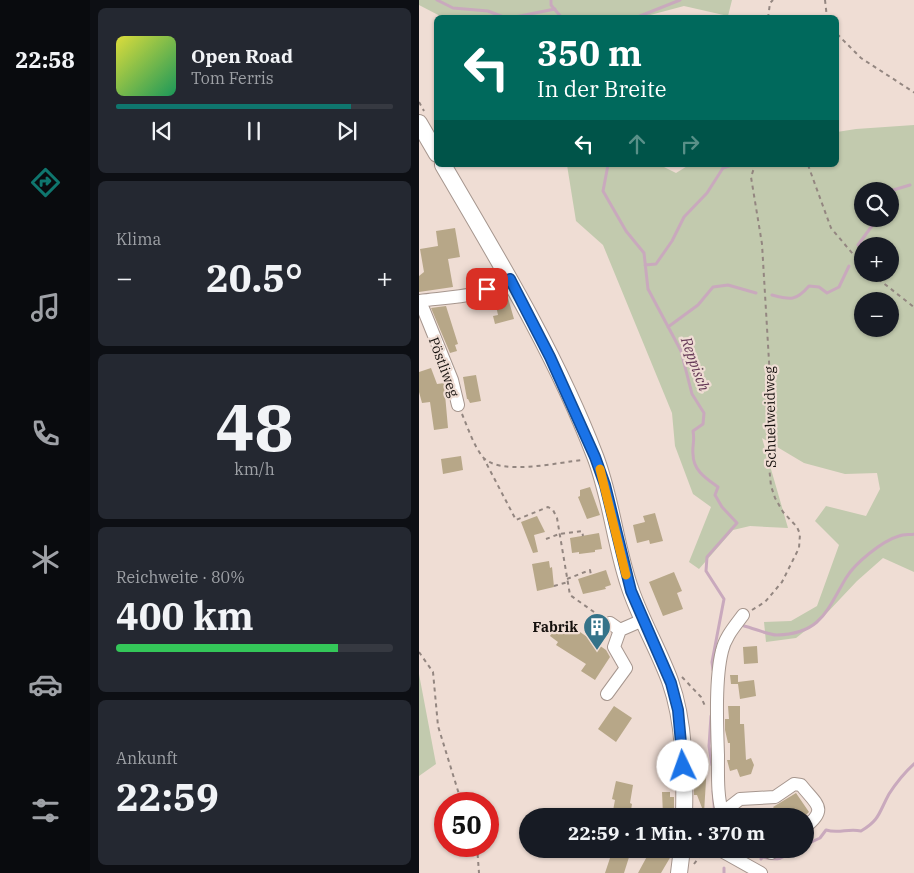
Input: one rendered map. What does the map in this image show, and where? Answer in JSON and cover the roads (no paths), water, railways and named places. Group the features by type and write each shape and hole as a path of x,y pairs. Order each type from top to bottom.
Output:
{"main road":[{"path":"419,123 434,149"},
{"path":"444,167 510,279 565,388 595,457 605,485 624,569 643,620 671,683 678,710 684,808"},
{"path":"679,873 689,858"}],"street":[{"path":"420,301 472,293 501,285 510,279"},
{"name":"Pöstliweg","path":"420,301 453,380 458,405"},
{"path":"721,808 719,802 717,720 719,670 722,651 729,634 743,615"},
{"path":"607,694 626,668 613,647 615,626 643,620"},
{"path":"730,808 740,799 775,797 794,784 801,785 818,807 819,814 814,820"},
{"path":"737,858 761,873"}],"waterway":[{"path":"437,0 453,8 488,11 498,15"},
{"name":"Reppisch","path":"551,0 551,5 559,15"},
{"path":"642,15 680,0"},
{"path":"525,15 555,9"},
{"name":"Reppisch","path":"608,167 603,191 626,231 644,253 648,289 681,351 692,394 704,413 703,424 693,431 695,465 701,474 718,487 715,495 722,507 737,523 707,557 706,571 724,599 712,662 713,670"},
{"path":"645,265 656,264 672,241 684,217 707,193 723,168 726,167"},
{"path":"899,188 910,185"},
{"path":"864,237 871,227"},
{"path":"772,295 793,298 797,297 809,286 819,287 827,293 839,287 849,266"},
{"path":"668,327 698,305 713,287 728,285 756,293"},
{"path":"744,626 777,635 792,634 804,630 821,618 850,572 862,559 892,539 903,535 915,534"},
{"name":"Reppisch","path":"711,716 709,746 712,765"},
{"path":"814,841 820,838 826,830 861,831 867,827 878,815 889,794 915,763"},
{"name":"Reppisch","path":"713,791 714,808"},
{"path":"768,858 780,858"},
{"name":"Reppisch","path":"724,868 724,873"}],"place":[{"name":"Fabrik","path":"597,651"}]}
